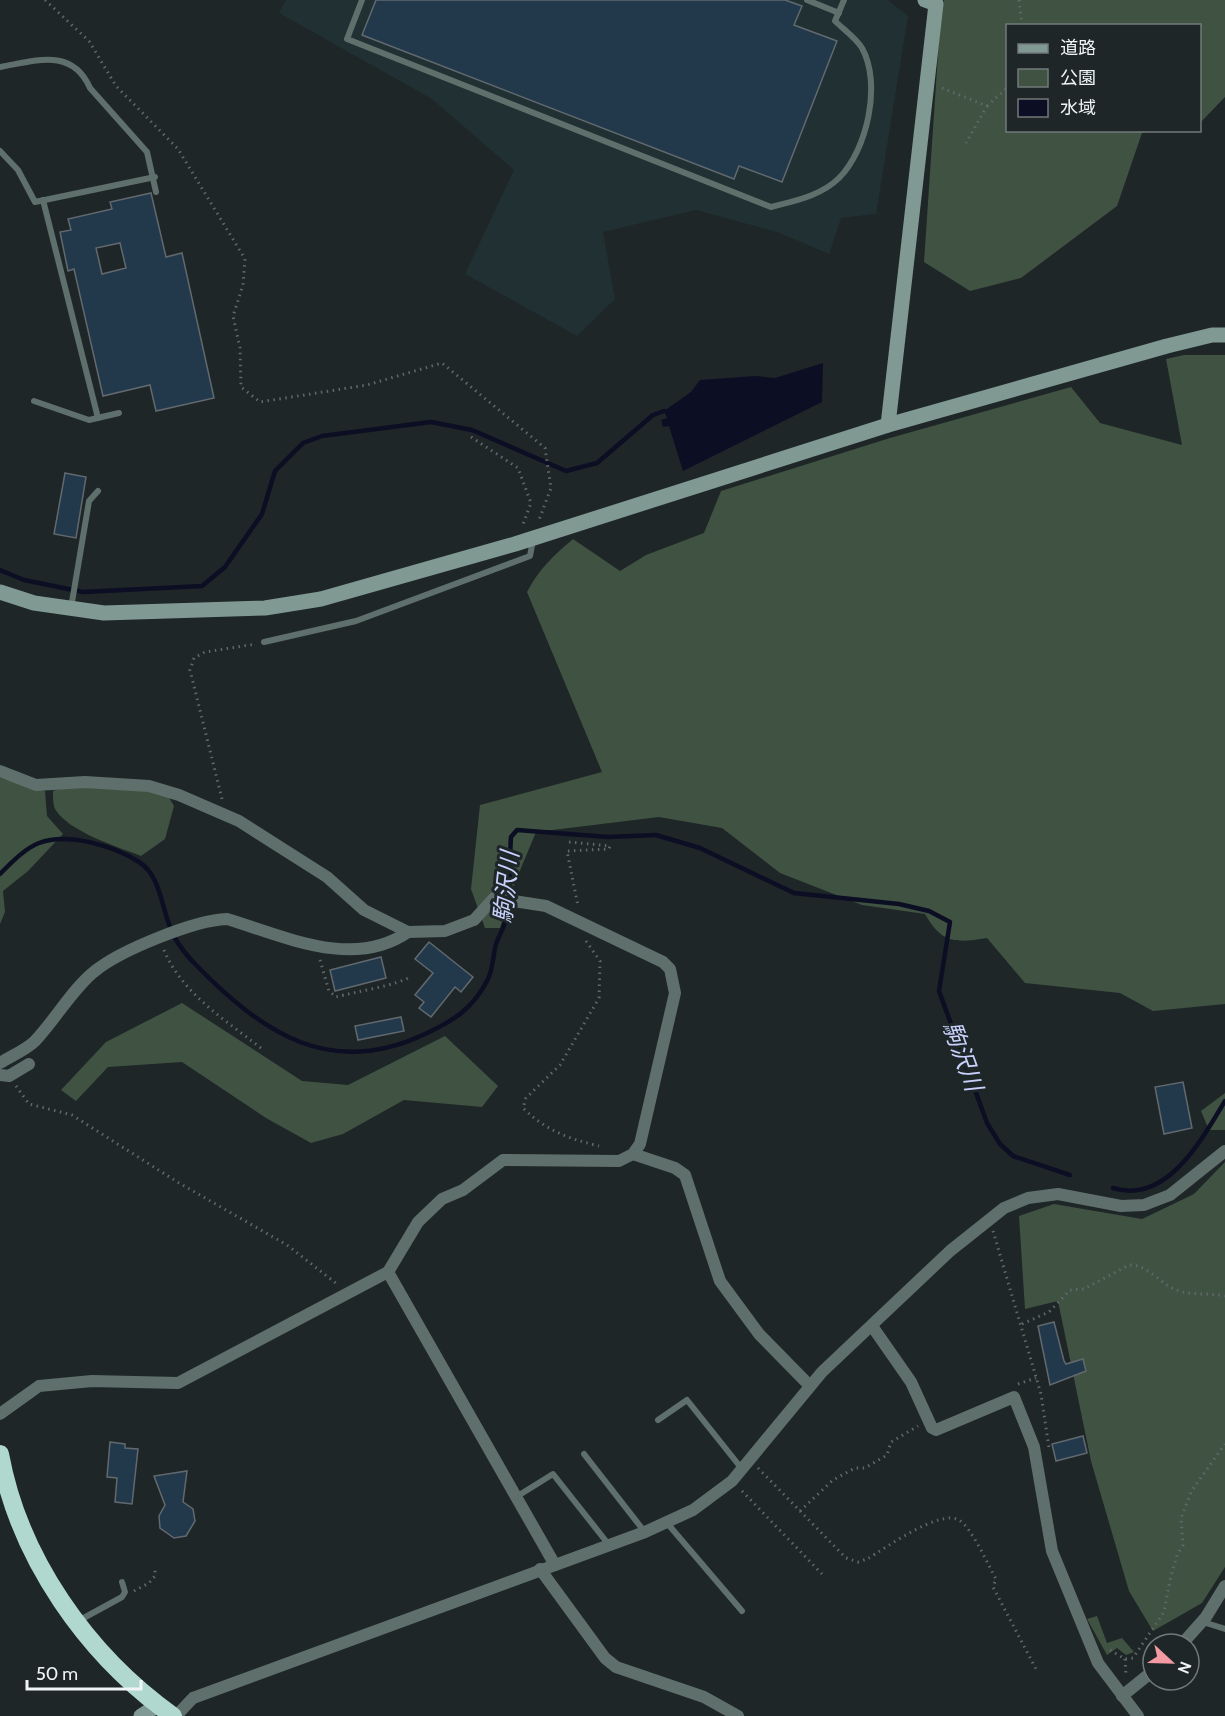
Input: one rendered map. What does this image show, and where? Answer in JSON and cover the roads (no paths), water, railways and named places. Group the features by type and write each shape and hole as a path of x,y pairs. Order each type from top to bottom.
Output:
{"highway":[{"path":"0,1454 18,1517 40,1566 77,1622 101,1652 169,1712"}],"street":[{"path":"888,425 933,1"},
{"path":"0,592 34,603 71,605 104,613 204,611 321,599 515,544 888,425 1167,346 1212,335 1225,335"},
{"path":"0,771 36,785 85,782 149,786 224,813 327,877 364,910 408,932 445,931 474,920 494,898 533,903 574,914 663,962 670,969 675,993 640,1144 633,1154 620,1161 503,1160 463,1190 442,1199 417,1222 388,1272 178,1383 92,1381 39,1386 0,1414"},
{"path":"0,1063 33,1043 95,971 161,936 179,930 215,919 227,919 316,947 368,948 390,944 408,932"},
{"path":"4,1076 29,1064"},
{"path":"141,1716 169,1712 193,1698 645,1532 693,1510 732,1481 810,1386 950,1251 1004,1208 1029,1198 1058,1194 1121,1206 1144,1205 1170,1195 1225,1151"},
{"path":"633,1154 675,1168 685,1175 720,1281 759,1334 810,1386"},
{"path":"388,1272 555,1565"},
{"path":"872,1326 911,1382 928,1420 936,1430 1014,1397 1034,1447 1043,1515 1052,1551 1098,1663 1138,1716"},
{"path":"540,1569 605,1658 616,1667 704,1697 738,1716"},
{"path":"1193,1632 1225,1586"},
{"path":"1122,1696 1141,1681"}],"lane":[{"path":"362,0 347,39 771,207 807,198 838,180 855,158 862,139 869,119 871,80 862,48 836,21 844,0"},
{"path":"807,0 839,13"},
{"path":"0,67 59,59 76,67 85,76 90,88 147,152 155,177 156,192"},
{"path":"0,151 18,170 35,202 155,177"},
{"path":"43,200 98,418"},
{"path":"34,400 89,420 119,413"},
{"path":"71,605 89,501 98,491"},
{"path":"264,642 356,621 530,556 533,537"},
{"path":"658,1420 687,1400 747,1465"},
{"path":"584,1454 645,1532"},
{"path":"516,1497 553,1474 609,1545"},
{"path":"667,1523 742,1611"},
{"path":"77,1622 122,1597 125,1592 122,1582"},
{"path":"1202,1622 1225,1629"}],"water":[{"path":"823,363 822,402 683,471 669,426 663,427 661,420 667,418 664,411 691,392 700,380 756,376 775,378"}],"waterway":[{"path":"0,570 24,580 83,592 202,586 225,567 262,514 275,471 303,443 322,436 431,422 472,430 566,471 597,463 653,415 664,411"},
{"name":"駒沢川","path":"0,874 28,849 51,840 90,842 129,856 139,862 153,877 170,928 179,945 222,990 273,1029 300,1042 329,1050 359,1052 391,1047 425,1034 453,1019 476,998 490,975 496,944 506,919 510,889 511,837 517,830 608,837 656,835 700,848 794,893 899,904 929,911 950,922 939,991 987,1123 1000,1144 1013,1156 1070,1175"},
{"name":"駒沢川","path":"1113,1188 1132,1191 1150,1187 1166,1178 1194,1150 1225,1101"}]}
